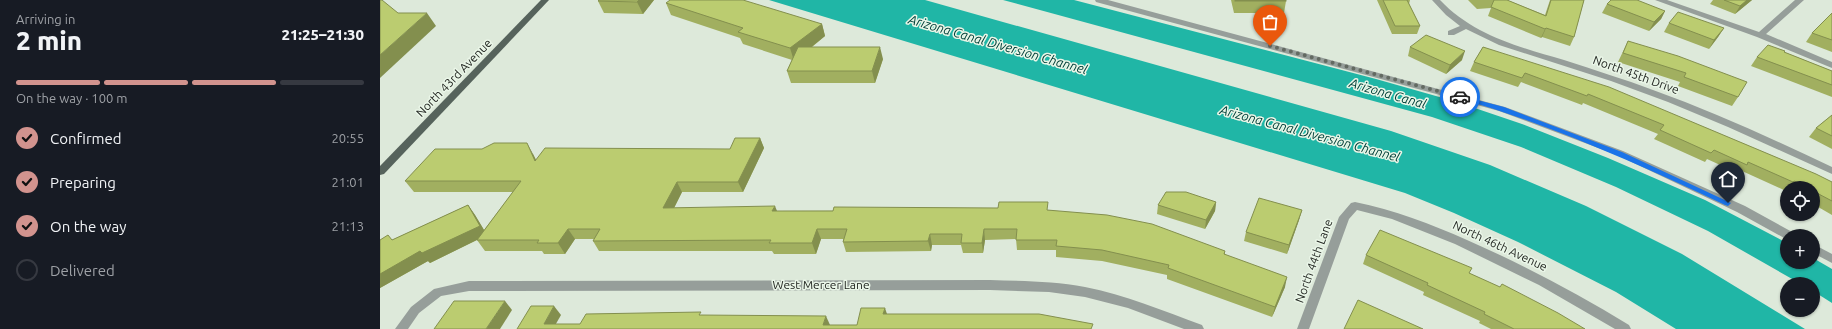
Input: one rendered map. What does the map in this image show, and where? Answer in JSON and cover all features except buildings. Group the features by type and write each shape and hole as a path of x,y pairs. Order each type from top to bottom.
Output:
{"main road":[{"name":"North 43rd Avenue","path":"380,172 545,0"}],"street":[{"path":"1099,0 1502,109 1620,153 1741,210 1780,231"},
{"name":"North 45th Drive","path":"1436,0 1451,15 1467,26 1508,46 1618,80 1672,100 1832,171"},
{"path":"1659,0 1760,35 1832,65"},
{"path":"1760,35 1800,0"},
{"path":"1451,33 1467,26"},
{"name":"North 44th Lane","path":"1303,329 1344,217 1355,206"},
{"name":"North 46th Avenue","path":"1355,206 1384,211 1500,259 1556,287 1625,329"},
{"path":"1820,252 1832,259"},
{"name":"West Mercer Lane","path":"401,329 415,310 438,292 469,286 990,285 1052,287 1085,292 1131,304 1198,329"}],"water":[{"name":"Arizona Canal Diversion Channel","path":"769,0 925,0 1391,131 1490,165 1586,206 1682,254 1780,314 1780,317 1785,317 1805,329 1676,329 1616,292 1518,242 1405,193"},
{"name":"Arizona Canal","path":"1003,0 1074,0 1376,79 1457,102 1522,124 1608,158 1705,200 1780,239 1780,269 1820,269 1820,262 1832,269 1832,303 1820,295 1820,277 1789,277 1708,231 1616,187 1521,147 1432,117"}],"way so far":[{"path":"1270,46 1460,97"}],"route":[{"path":"1460,97 1502,109 1620,153 1728,203"}]}
